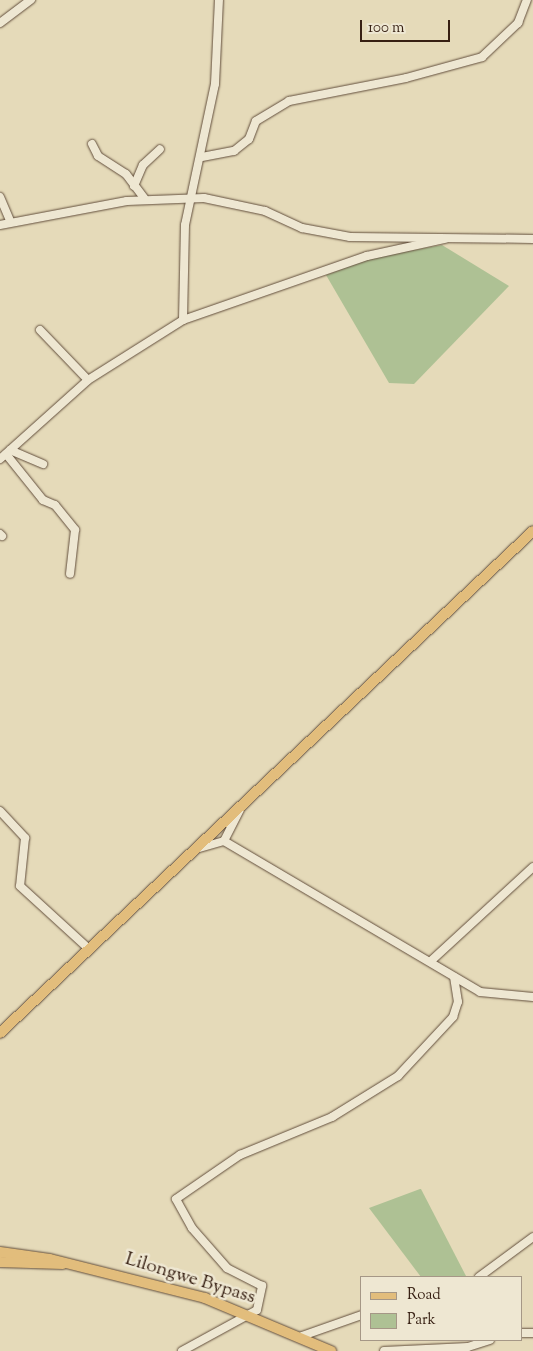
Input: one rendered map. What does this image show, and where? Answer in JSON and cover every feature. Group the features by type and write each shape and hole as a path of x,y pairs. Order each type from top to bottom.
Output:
{"main road":[{"path":"2,1028 89,949 533,530"},
{"name":"Lilongwe Bypass","path":"0,1252 158,1284 249,1314 302,1336 331,1351"},
{"name":"Lilongwe Bypass","path":"0,1262 63,1264"}],"street":[{"path":"0,23 31,0"},
{"path":"183,320 185,225 202,156 220,44 219,0"},
{"path":"202,156 234,151 249,139 256,121 289,101 406,78 482,57 513,30 527,0"},
{"path":"92,144 98,156 134,186 144,199"},
{"path":"134,186 143,165 160,149"},
{"path":"0,198 10,220"},
{"path":"0,225 10,220 144,199 192,198 231,201 302,228 350,237 533,239"},
{"path":"5,455 88,380 183,320 367,256 449,237"},
{"path":"40,330 88,380"},
{"path":"5,455 43,464"},
{"path":"5,455 43,500 55,505 76,530 70,574"},
{"path":"224,841 242,804"},
{"path":"0,810 25,838 20,886 89,949"},
{"path":"194,850 224,841 432,960 454,977 486,994 533,997"},
{"path":"432,960 533,867"},
{"path":"182,1351 257,1310 262,1286 227,1268 192,1228 176,1199 240,1155 332,1118 398,1076 453,1017 458,1002 454,977"},
{"path":"479,1276 533,1237"},
{"path":"302,1336 360,1316"},
{"path":"384,1351 468,1347 487,1341"}],"green space":[{"path":"442,245 509,286 414,384 389,383 326,275 374,257"},
{"path":"421,1189 466,1276 420,1276 369,1208"}]}
